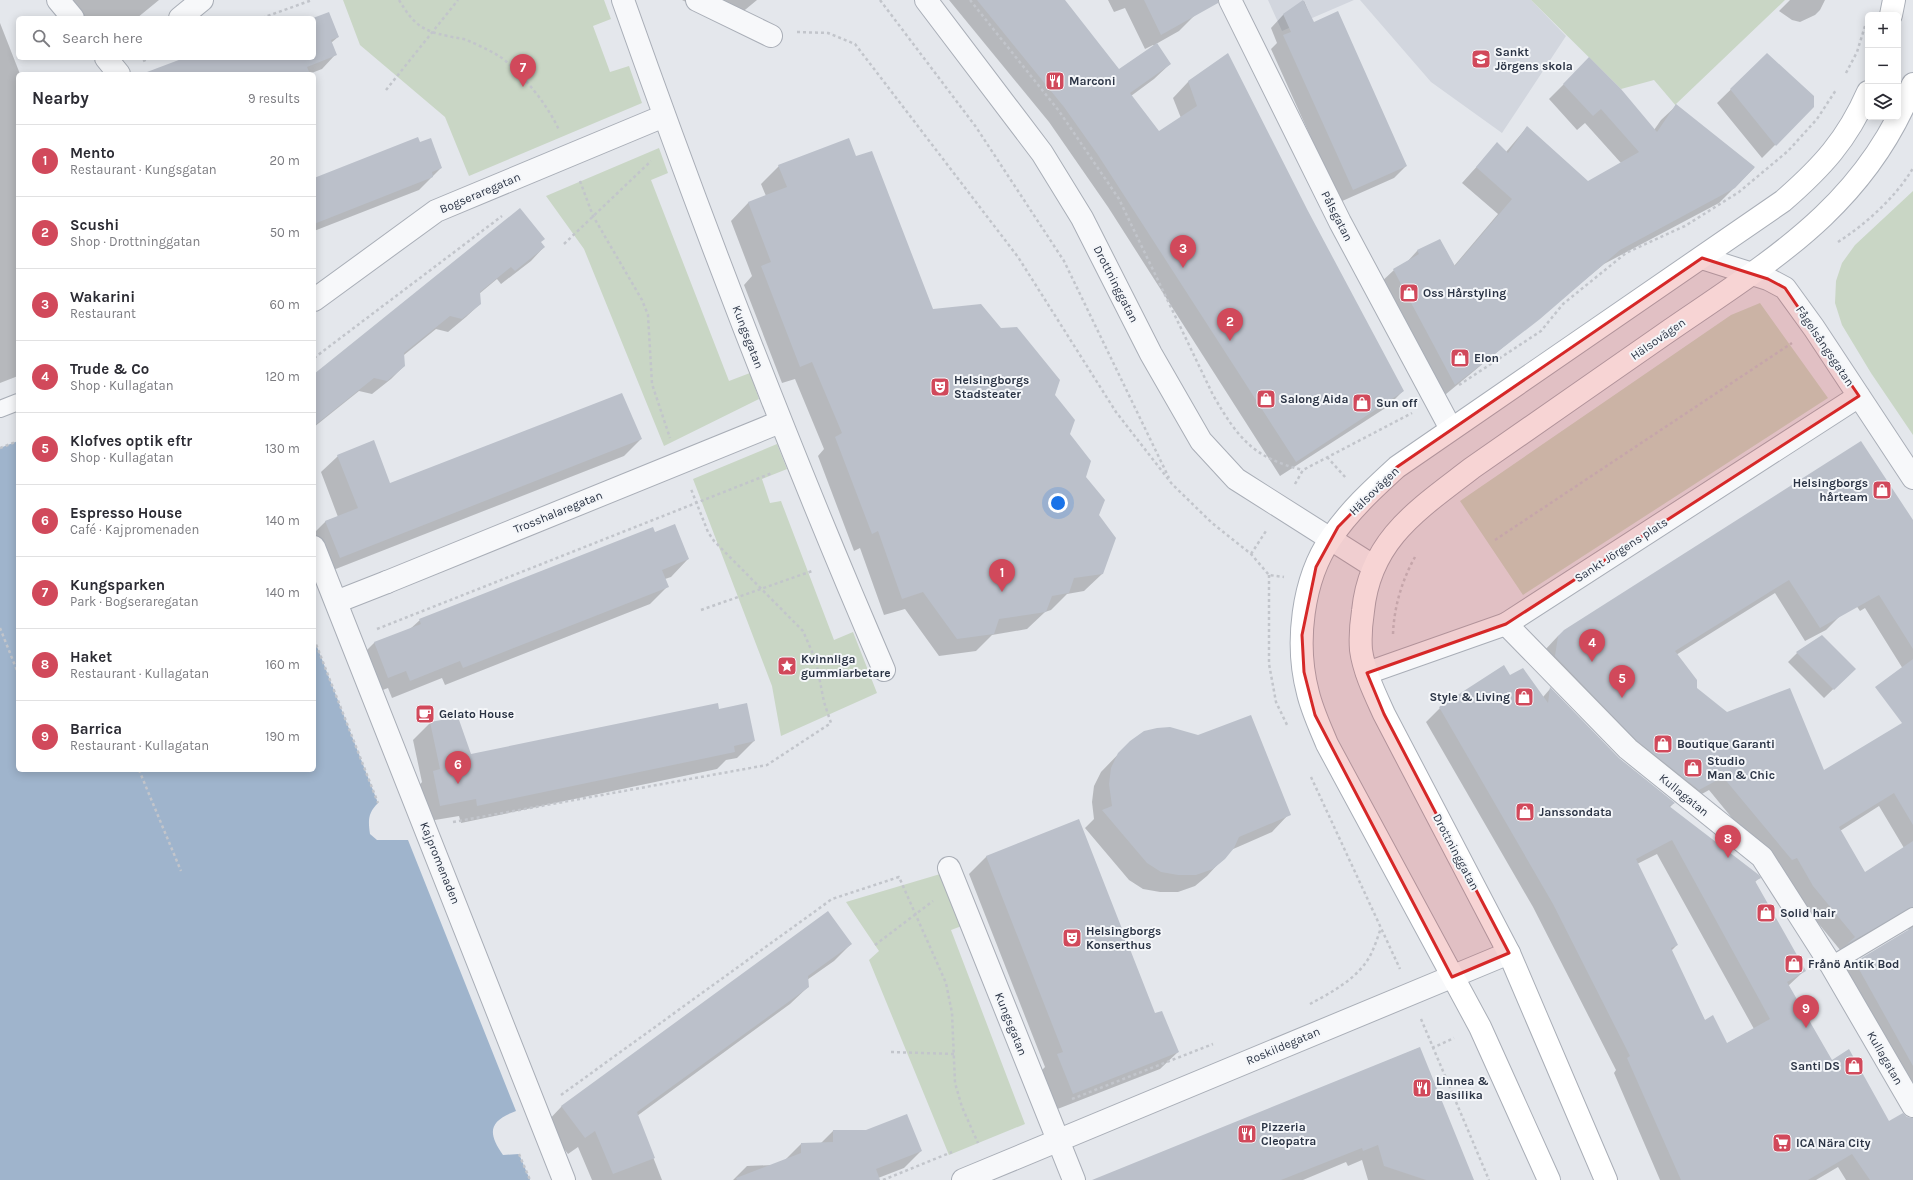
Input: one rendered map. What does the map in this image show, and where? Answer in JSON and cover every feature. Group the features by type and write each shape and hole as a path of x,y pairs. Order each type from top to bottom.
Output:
{"main road":[{"path":"1892,12 1894,0"},
{"name":"Hälsovägen","path":"1374,566 1380,552 1396,533 1414,515 1461,476 1751,274 1802,236 1843,198 1878,153 1897,120 1913,84"},
{"name":"Hälsovägen","path":"1330,539 1350,513 1397,467 1783,201 1817,171 1837,147 1857,116 1865,99"},
{"path":"1330,539 1316,567 1304,616 1302,657 1308,693 1327,744 1480,1027 1549,1180"},
{"name":"Drottninggatan","path":"1374,566 1366,587 1361,629 1361,651 1367,673 1384,714 1509,953 1606,1180"}],"street":[{"path":"58,0 71,16"},
{"path":"182,16 202,0"},
{"name":"Kungsgatan","path":"623,0 664,116 780,422 837,562 884,670"},
{"path":"698,0 771,36"},
{"name":"Drottninggatan","path":"926,0 957,39 1046,160 1082,218 1152,354 1201,441 1236,479 1374,566"},
{"name":"Pålsgatan","path":"1230,0 1340,222 1451,429"},
{"name":"Bogseraregatan","path":"316,299 436,211 664,116"},
{"name":"Fågelsångsgatan","path":"1702,258 1768,279 1785,288 1814,328 1913,478"},
{"name":"Sankt Jörgens plats","path":"1367,673 1506,624 1859,396"},
{"name":"Trosshalaregatan","path":"336,602 780,422"},
{"name":"Kajpromenaden","path":"316,552 426,827 564,1180"},
{"name":"Kullagatan","path":"1506,624 1628,749 1762,857 1831,965 1913,1106"},
{"name":"Kungsgatan","path":"953,876 1074,1180"},
{"name":"Roskildegatan","path":"963,1180 1509,953"}],"lane":[{"path":"0,409 16,403"},
{"path":"1831,965 1913,916"}],"path":[{"path":"268,16 312,0"},
{"path":"399,0 411,19 420,27 432,33 467,40 508,63 527,82 554,120 570,156 593,216 642,300 648,315 652,384 680,463 708,532 714,541 803,631 816,661 824,702 831,723 767,765 426,827"},
{"path":"386,90 458,0"},
{"path":"880,0 976,126 1064,261 1172,484"},
{"path":"970,0 1059,111 1119,199 1213,395 1230,424 1252,448 1271,460 1303,470"},
{"path":"1843,80 1857,52 1865,24"},
{"path":"771,36 802,32 828,33 855,44 1018,257 1116,412 1172,484 1212,523 1251,554 1270,575 1269,664 1276,702 1289,730"},
{"path":"1327,457 1435,401 1541,331 1563,304 1626,253 1685,226 1739,192 1788,151 1817,119 1838,86"},
{"path":"564,244 673,140"},
{"path":"316,356 508,211"},
{"path":"1495,540 1814,328"},
{"path":"0,448 16,442"},
{"path":"350,640 797,463"},
{"path":"701,610 837,562"},
{"path":"0,628 16,668"},
{"path":"316,644 378,803"},
{"path":"140,772 181,871"},
{"path":"1309,773 1411,993 1432,1048 1489,1180"},
{"path":"874,945 916,915 953,876"},
{"path":"538,1112 832,899 899,877 946,983 952,1013 955,1083 962,1107 990,1169"},
{"path":"1303,1006 1338,988 1357,973 1370,955 1381,928"},
{"path":"1046,1110 1217,1042"},
{"path":"891,1052 954,1054"},
{"path":"519,1154 530,1180"}],"highlighted area":[{"path":"1702,258 1768,279 1785,288 1859,396 1506,624 1367,673 1384,714 1509,953 1452,977 1315,715 1304,672 1302,635 1316,567 1338,527 1397,467"}],"shaded area":[{"path":"1268,0 1354,0 1282,31"},
{"name":"Sankt Jörgens skola","path":"1360,0 1531,0 1566,36 1502,133 1431,82"}],"green space":[{"path":"343,0 604,0 611,19 593,26 610,72 629,66 642,103 469,176 445,117 360,45"},
{"path":"1531,0 1785,0 1676,104 1677,107 1654,80 1621,89"},
{"path":"659,148 668,173 651,180 729,381 750,373 759,399 664,446 584,249 546,196"},
{"path":"1913,191 1913,435 1871,373 1842,325 1835,303 1836,281 1842,263 1855,245"},
{"path":"1760,303 1828,398 1523,595 1460,501 1731,315"},
{"path":"777,444 787,469 762,479 770,503 781,501 834,640 853,632 877,693 781,736 772,686 693,479"},
{"path":"947,872 967,924 951,930 1025,1124 949,1155 869,960 879,951 846,902"}],"water":[{"path":"16,442 16,772 316,772 316,644 378,803 372,810 370,817 370,834 377,840 408,840 516,1111 500,1119 496,1123 493,1128 494,1140 503,1155 519,1154 530,1180 0,1180 0,448"}],"building":[{"path":"977,0 1065,0 1119,69 1157,43 1171,64 1130,93 1159,131 1197,106 1188,81 1228,53 1308,211 1404,391 1296,462 1098,155 1064,107"},
{"path":"1144,0 1218,0 1218,3 1161,35"},
{"path":"1303,0 1314,22 1338,11 1407,166 1353,190 1283,35 1291,32 1283,14"},
{"path":"329,12 339,37 331,40 337,55 307,67 309,72 147,72 179,60 316,60 316,17"},
{"path":"1767,53 1814,96 1814,107 1776,146 1730,89"},
{"path":"1589,57 1621,89 1657,132 1676,104 1755,167 1735,188 1620,250 1540,319 1455,385 1393,269 1419,254 1417,250 1440,239 1455,266 1512,199 1476,167 1497,142 1508,153 1527,126 1588,181 1639,152 1601,109 1593,116 1563,84"},
{"path":"418,137 420,142 431,138 442,168 432,172 433,177 316,223 316,177"},
{"name":"Helsingborgs Stadsteater","path":"849,138 856,156 872,151 933,309 981,304 1001,328 1017,327 1060,380 1055,395 1075,420 1070,434 1091,461 1086,477 1105,500 1099,515 1116,538 1103,574 1074,578 1069,593 1052,596 1046,612 999,619 994,634 957,639 923,592 902,599 878,531 872,534 835,437 842,433 812,362 800,367 761,266 771,262 748,202 787,187 778,165"},
{"path":"520,208 545,239 541,242 545,247 515,271 511,267 480,292 481,304 462,319 450,316 404,353 405,366 387,381 374,378 316,424 316,372"},
{"path":"622,393 642,439 340,558 325,521 358,508 337,455 374,440 390,483"},
{"path":"1861,441 1913,520 1913,649 1879,595 1820,628 1789,580 1675,651 1697,680 1697,688 1727,712 1790,688 1824,770 1902,723 1875,687 1913,659 1913,825 1894,793 1839,827 1865,872 1913,841 1913,907 1847,944 1855,937 1813,886 1797,858 1792,860 1723,777 1699,790 1636,740 1555,656 1558,636 1564,630"},
{"path":"675,524 689,559 662,570 669,587 463,668 460,661 410,681 406,671 388,678 374,642 421,624 419,619 653,527 655,532"},
{"path":"1822,635 1856,669 1834,690 1796,652"},
{"path":"1504,665 1510,675 1523,668 1548,703 1550,687 1619,758 1675,803 1669,806 1759,875 1761,878 1755,881 1806,971 1787,982 1832,1060 1849,1049 1889,1121 1903,1113 1907,1117 1913,1118 1913,1180 1870,1180 1852,1154 1808,1180 1681,1180 1627,1058 1630,1056 1553,904 1439,707","holes":["1672,840 1770,1019 1727,1043 1713,1015 1705,1020 1671,948 1678,945 1636,859"]},
{"path":"718,703 719,709 747,703 755,741 734,746 735,752 477,806 476,799 440,806 433,771 440,769 430,722 458,717 471,754"},
{"path":"1251,715 1291,815 1239,837 1234,848 1225,859 1213,869 1196,875 1178,875 1161,872 1147,863 1102,810 1112,806 1109,784 1111,768 1118,753 1130,741 1144,731 1170,727 1198,735"},
{"path":"1079,819 1155,1013 1162,1011 1179,1052 1073,1094 1057,1054 1063,1052 986,856"},
{"path":"828,911 852,944 808,976 809,987 637,1112 655,1158 613,1174 595,1131 585,1138 561,1106"},
{"path":"1913,927 1913,1066 1855,962"},
{"path":"1420,1047 1474,1180 1426,1180 1384,1166 1378,1145 1363,1151 1362,1148 1281,1180 1092,1180"},
{"path":"907,1114 922,1151 876,1169 880,1180 737,1180 736,1178 801,1153 801,1143 833,1142 833,1130 866,1130"}],"place":[{"name":"Sankt Jörgens skola","path":"1481,59"},
{"name":"Marconi","path":"1055,81"},
{"name":"Kungsparken","path":"523,87"},
{"name":"Wakarini","path":"1183,268"},
{"name":"Oss Hårstyling","path":"1409,293"},
{"name":"Scushi","path":"1230,341"},
{"name":"Elon","path":"1460,358"},
{"name":"Helsingborgs Stadsteater","path":"940,387"},
{"name":"Salong Aida","path":"1266,399"},
{"name":"Sun off","path":"1362,403"},
{"name":"Helsingborgs hårteam","path":"1882,490"},
{"name":"Mento","path":"1002,592"},
{"name":"Trude & Co","path":"1592,662"},
{"name":"Kvinnliga gummiarbetare","path":"787,666"},
{"name":"Style & Living","path":"1524,697"},
{"name":"Klofves optik eftr","path":"1622,698"},
{"name":"Gelato House","path":"425,714"},
{"name":"Boutique Garanti","path":"1663,744"},
{"name":"Studio Man & Chic","path":"1693,768"},
{"name":"Espresso House","path":"458,784"},
{"name":"Janssondata","path":"1525,812"},
{"name":"Haket","path":"1728,858"},
{"name":"Solid hair","path":"1766,913"},
{"name":"Helsingborgs Konserthus","path":"1072,938"},
{"name":"Frånö Antik Bod","path":"1794,964"},
{"name":"Barrica","path":"1806,1028"},
{"name":"Santi DS","path":"1854,1066"},
{"name":"Linnea & Basilika","path":"1422,1088"},
{"name":"Pizzeria Cleopatra","path":"1247,1134"},
{"name":"ICA Nära City","path":"1782,1143"}]}
